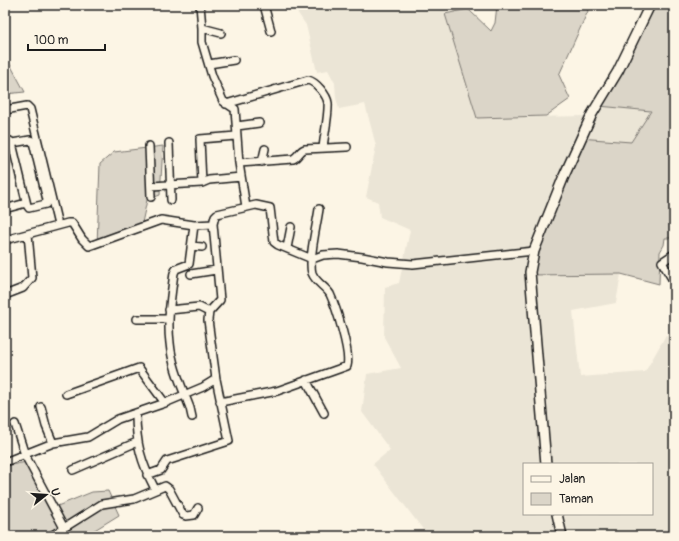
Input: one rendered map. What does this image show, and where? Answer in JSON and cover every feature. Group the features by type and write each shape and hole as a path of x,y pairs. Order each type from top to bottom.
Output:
{"main road":[{"path":"546,463 530,272 534,251 564,176 592,114 618,71 649,5"},
{"path":"557,515 562,536"}],"street":[{"path":"200,5 202,42 209,64 221,97 226,104 235,109 239,163 246,207"},
{"path":"264,5 272,31"},
{"path":"202,28 221,33"},
{"path":"209,64 234,60"},
{"path":"226,104 308,80 312,81 322,91 328,102 323,148"},
{"path":"5,110 27,106 30,109 58,225"},
{"path":"237,126 259,123"},
{"path":"202,183 200,139 236,136"},
{"path":"30,140 33,142 47,200 46,204 29,208 26,203 9,142 30,140"},
{"path":"168,143 171,200"},
{"path":"149,146 151,197"},
{"path":"239,163 293,159 296,158 303,149 347,147"},
{"path":"262,162 265,149"},
{"path":"151,186 202,183 209,180 241,177"},
{"path":"5,202 8,208 26,203"},
{"path":"148,475 160,470 167,461 228,441 216,379 208,320 209,312 220,300 216,270 213,224 217,214 256,205 270,208 274,242 312,259 328,254 338,254 388,262 413,264 534,251"},
{"path":"220,402 277,391 346,366 348,360 345,344 335,308 329,293 314,277 311,266 319,209"},
{"path":"5,240 68,222 72,223 82,239 89,246 161,220 194,225 213,224"},
{"path":"192,417 172,355 169,342 169,319 175,271 176,269 188,265 194,225"},
{"path":"286,248 291,227"},
{"path":"5,296 23,288 32,278 28,234"},
{"path":"191,246 202,247"},
{"path":"674,254 662,262 674,282"},
{"path":"191,274 216,270"},
{"path":"170,310 199,307 209,312"},
{"path":"137,319 169,319"},
{"path":"66,394 139,368 165,403"},
{"path":"5,462 53,444 88,437 108,424 165,403 210,384 216,379"},
{"path":"306,380 324,413"},
{"path":"41,407 53,444"},
{"path":"136,414 137,442 148,475 155,490"},
{"path":"14,424 25,455 64,528"},
{"path":"73,470 137,442"},
{"path":"51,536 102,504 130,500 165,486 169,489 180,512 186,516 194,515 198,508"}],"shaded area":[{"path":"447,5 445,14 478,118 588,116 599,106 651,111 631,142 527,275 621,274 616,303 573,311 580,377 645,372 666,335 674,346 674,536 428,536 373,464 390,450 362,412 367,374 401,368 384,337 385,287 399,283 410,230 380,217 378,202 366,197 376,146 365,104 339,109 336,98 335,83 328,70 317,72 306,25 293,6"}],"green space":[{"path":"497,5 586,5 588,11 559,75 570,99 546,116 477,118 445,14 468,9 491,31 495,23"},
{"path":"649,5 674,5 674,238 665,238 664,245 660,252 659,284 621,274 527,275 579,138 631,142 651,111 599,106"},
{"path":"5,55 25,92 5,94"},
{"path":"163,146 160,195 147,200 140,232 119,236 97,245 100,164 114,152"},
{"path":"27,462 55,507 92,492 108,491 119,515 93,531 95,536 5,536 5,466"}]}
